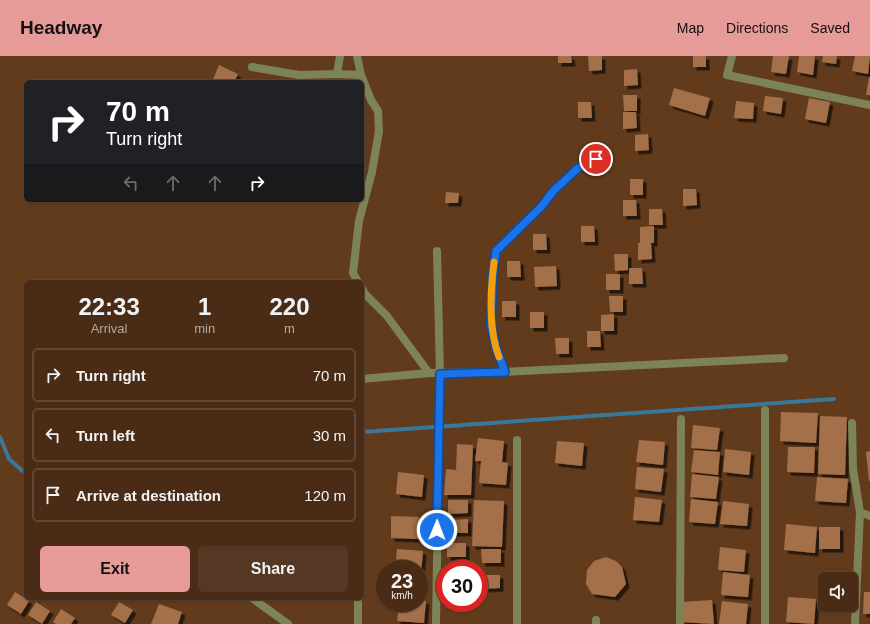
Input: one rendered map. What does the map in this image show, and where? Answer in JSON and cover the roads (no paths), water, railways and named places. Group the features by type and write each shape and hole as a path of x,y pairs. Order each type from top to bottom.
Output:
{"street":[{"path":"337,74 340,56"},
{"path":"357,56 363,80"},
{"path":"732,56 727,75 870,105"},
{"path":"252,66 300,75 361,75"},
{"path":"357,280 353,273 359,221 372,172 379,131 378,111 371,100 364,82"},
{"path":"505,372 496,348 491,324 493,274 496,251 541,207 563,181 578,168 596,159"},
{"path":"436,624 440,374 437,251"},
{"path":"364,292 387,316 429,373"},
{"path":"364,379 429,373 505,372 784,358"},
{"path":"765,624 766,410"},
{"path":"680,624 681,419"},
{"path":"852,423 853,469 860,512 855,624"},
{"path":"517,440 517,624"},
{"path":"860,512 870,516"},
{"path":"358,600 358,624"},
{"path":"263,601 288,624"}],"waterway":[{"path":"364,432 834,399"},
{"path":"0,437 9,459 24,472"}]}
